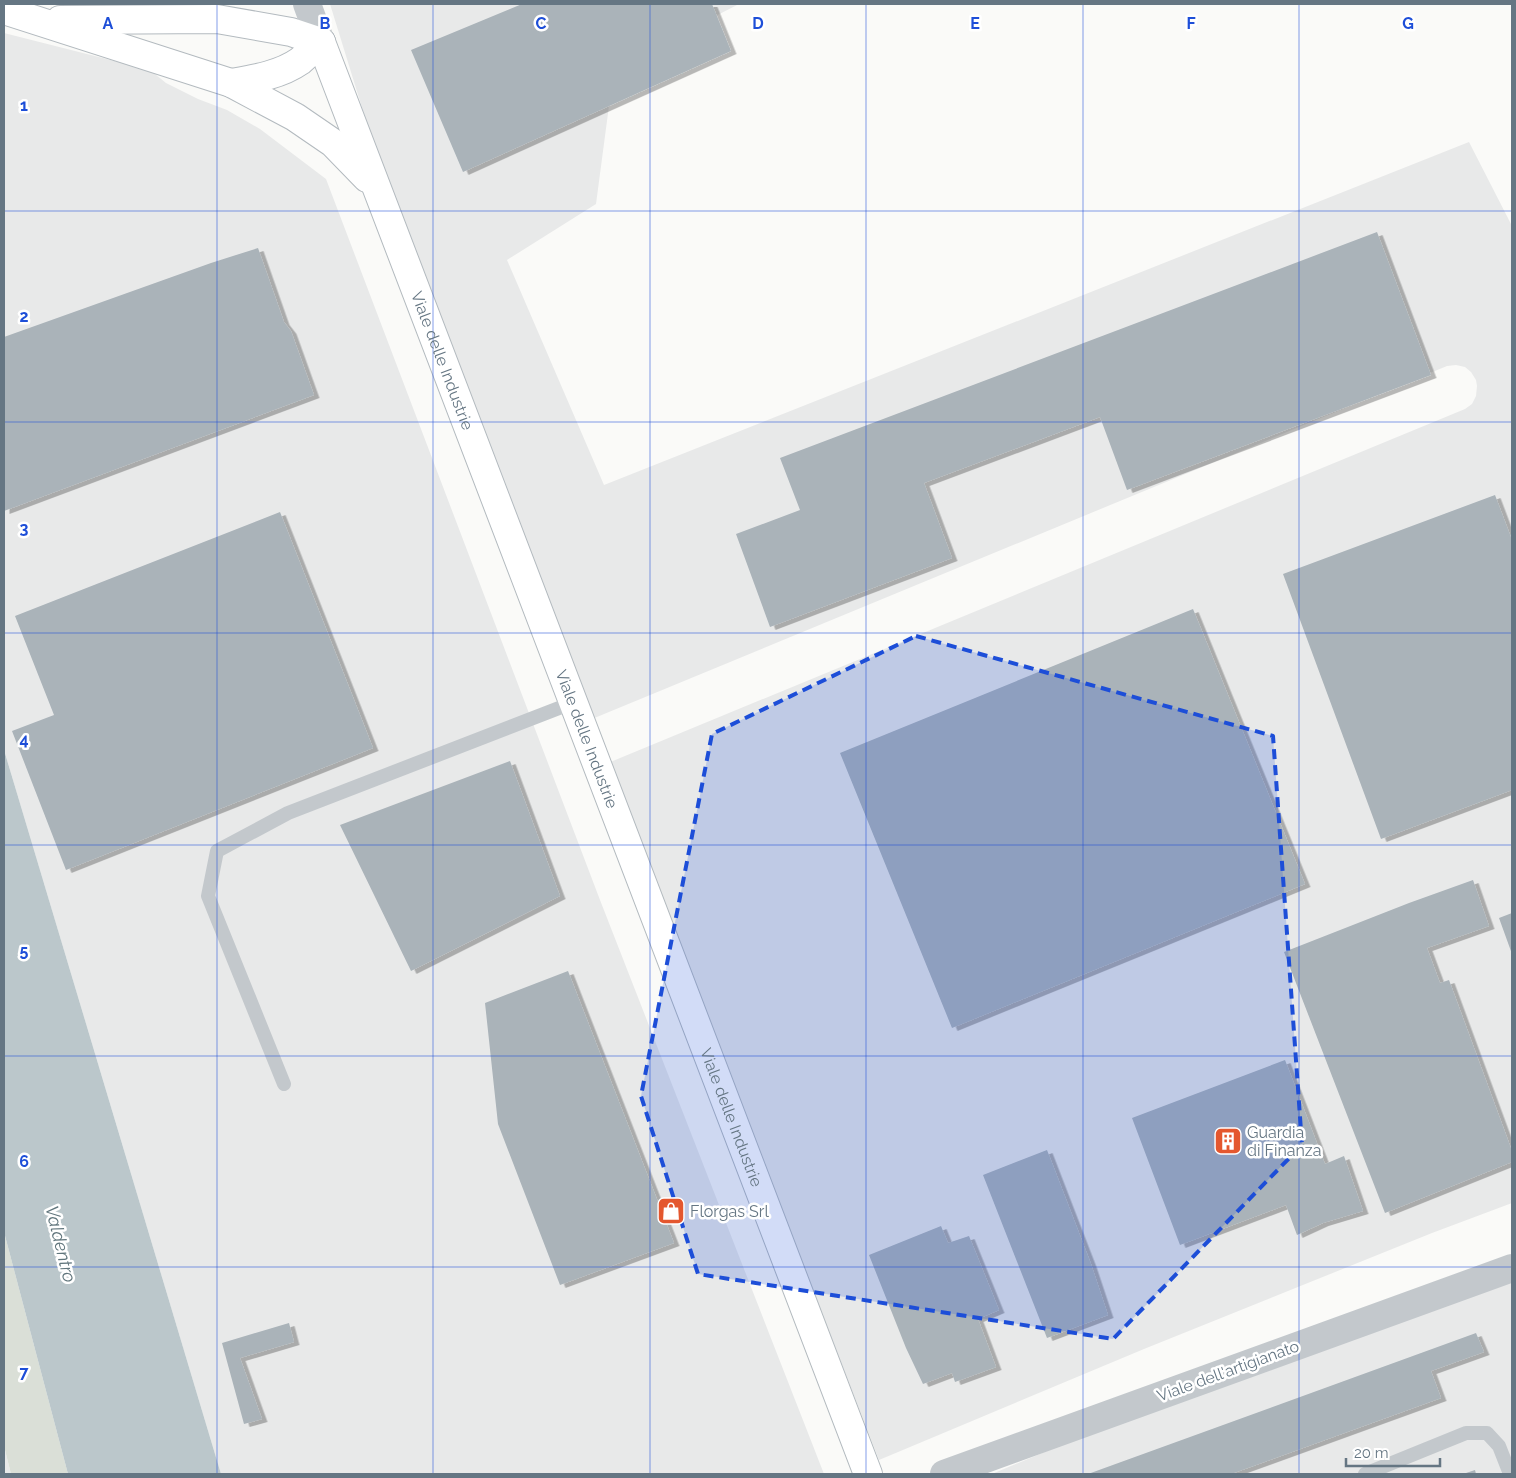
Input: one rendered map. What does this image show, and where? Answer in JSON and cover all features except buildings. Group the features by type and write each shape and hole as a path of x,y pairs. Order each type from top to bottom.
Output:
{"main road":[{"path":"4,10 231,83 295,117 333,143 375,186"},
{"path":"36,20 217,19 291,32 321,42"},
{"path":"231,83 280,71 299,61 321,42"},
{"name":"Viale delle Industrie","path":"321,42 868,1474"}],"street":[{"path":"187,18 217,4"},
{"name":"Viale delle Industrie","path":"306,4 321,42"},
{"name":"Viale dell'artigianato","path":"944,1474 1512,1268"}],"lane":[{"path":"284,1084 208,896 217,851 288,813 572,703"},
{"path":"1365,1474 1466,1432 1487,1433 1499,1446 1510,1474"}],"highlighted area":[{"path":"916,636 1273,736 1302,1145 1113,1339 698,1274 641,1096 712,734"}],"shaded area":[{"path":"330,4 739,4 614,68 596,204 507,260 604,485 1469,142 1512,226 1512,1203 1432,1233 1144,1349 879,1460 608,763 1465,409 1472,404 1476,396 1476,380 1465,367 1447,366 592,719 376,153"},
{"path":"4,33 150,70 166,83 198,99 227,110 260,129 326,179 600,900 824,1474 221,1474 4,750"},
{"path":"4,1232 68,1474 11,1474 4,1446"},
{"path":"1512,1264 1512,1474 992,1474 1166,1401"},
{"path":"4,1446 11,1474 4,1474"}],"water":[{"name":"Valdentro","path":"4,750 221,1474 68,1474 4,1232"}],"place":[{"name":"Guardia di Finanza","path":"1228,1141"},
{"name":"Florgas Srl","path":"671,1211"}]}
